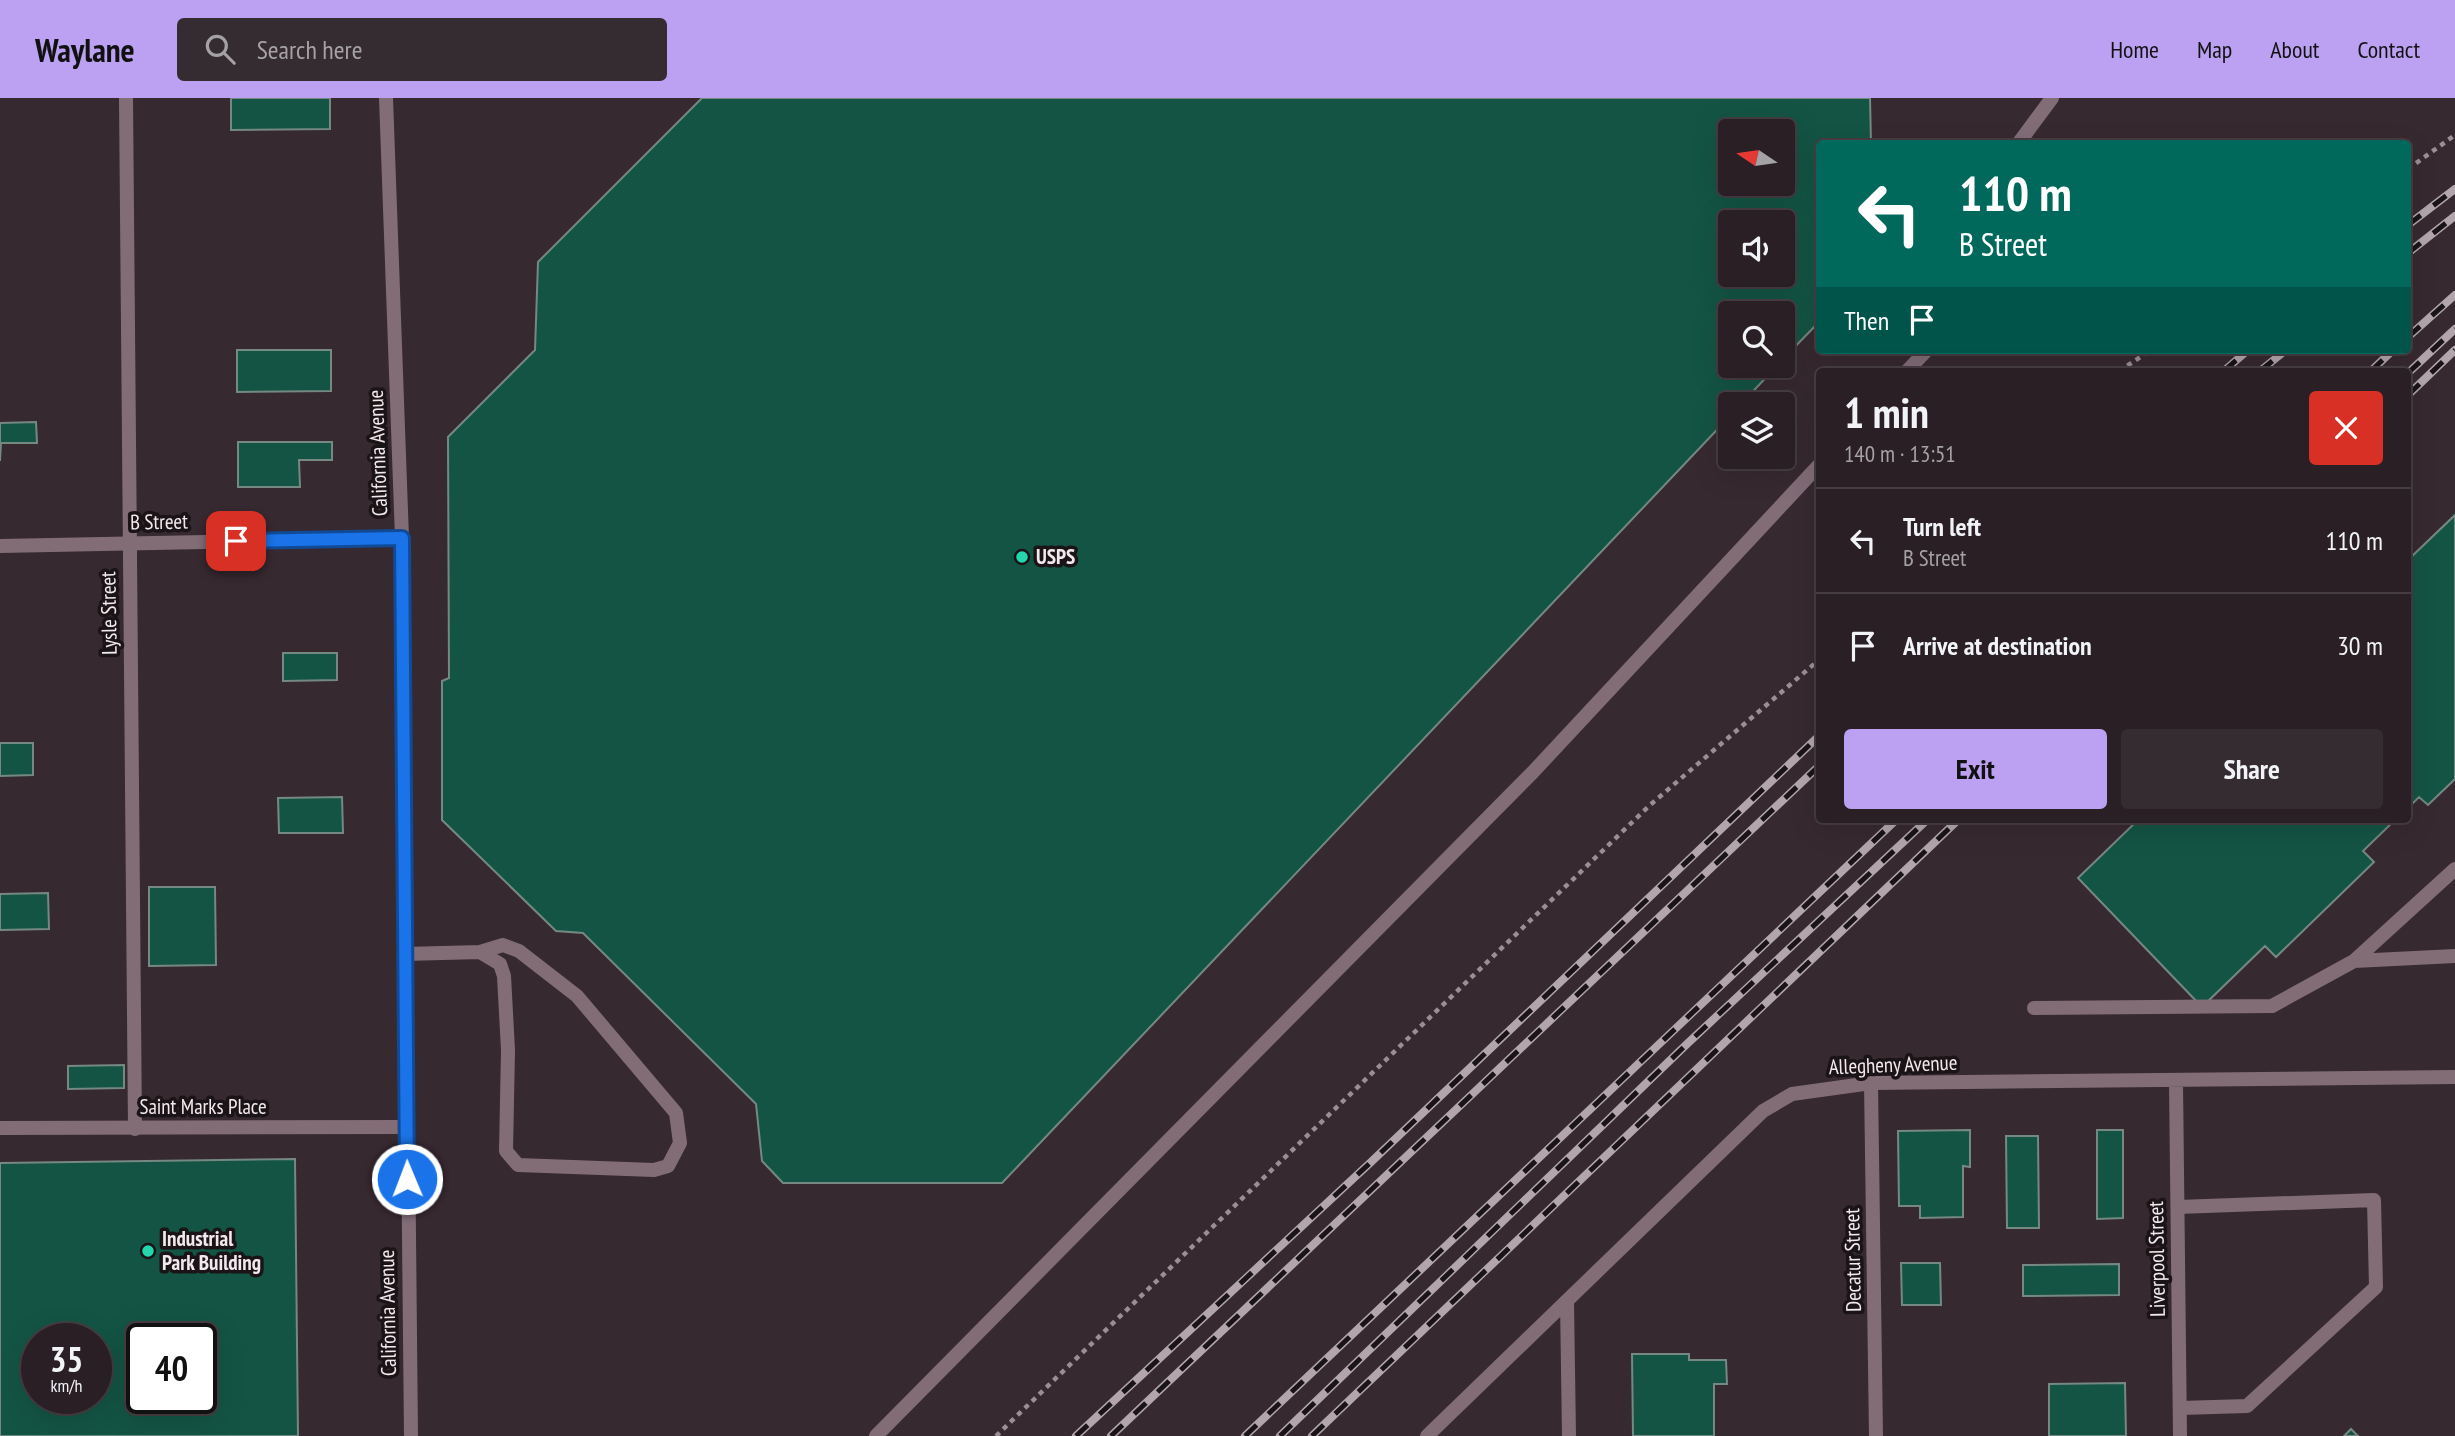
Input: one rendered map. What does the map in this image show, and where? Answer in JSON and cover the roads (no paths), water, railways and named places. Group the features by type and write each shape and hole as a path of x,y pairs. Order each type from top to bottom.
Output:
{"street":[{"name":"Lysle Street","path":"126,98 135,1129"},
{"name":"California Avenue","path":"386,98 402,538 411,1436"},
{"path":"2021,140 2052,98"},
{"path":"1910,368 1923,354"},
{"path":"876,1436 1533,772 1816,468"},
{"name":"B Street","path":"0,545 402,538"},
{"path":"2034,1008 2272,1006 2354,961 2455,869"},
{"path":"405,954 480,952 503,945 519,951 577,996 676,1113 680,1143 668,1166 654,1170 518,1165 506,1151 508,1050 504,976 499,964 480,952"},
{"path":"2354,961 2455,956"},
{"name":"Allegheny Avenue","path":"1427,1436 1763,1111 1791,1094 1871,1083 2176,1082 2455,1077"},
{"name":"Liverpool Street","path":"2176,1082 2180,1436"},
{"name":"Decatur Street","path":"1871,1083 1876,1436"},
{"name":"Saint Marks Place","path":"0,1128 406,1128"},
{"path":"2178,1207 2374,1200 2376,1287 2247,1406 2180,1408"},
{"path":"1567,1301 1569,1436"}],"railway":[{"path":"2411,223 2455,189"},
{"path":"2411,251 2455,216"},
{"path":"2411,334 2455,295"},
{"path":"2411,370 2455,329"},
{"path":"2411,392 2455,350"},
{"path":"2227,368 2243,354"},
{"path":"2264,368 2281,354"},
{"path":"2374,368 2389,354"},
{"path":"1076,1436 1370,1163 1816,739"},
{"path":"1111,1436 1816,769"},
{"path":"1245,1436 1893,823"},
{"path":"1280,1436 1688,1043 1924,823"},
{"path":"1312,1436 1955,823"}],"place":[{"name":"USPS","path":"1022,557"},
{"name":"Industrial Park Building","path":"148,1251"}]}
